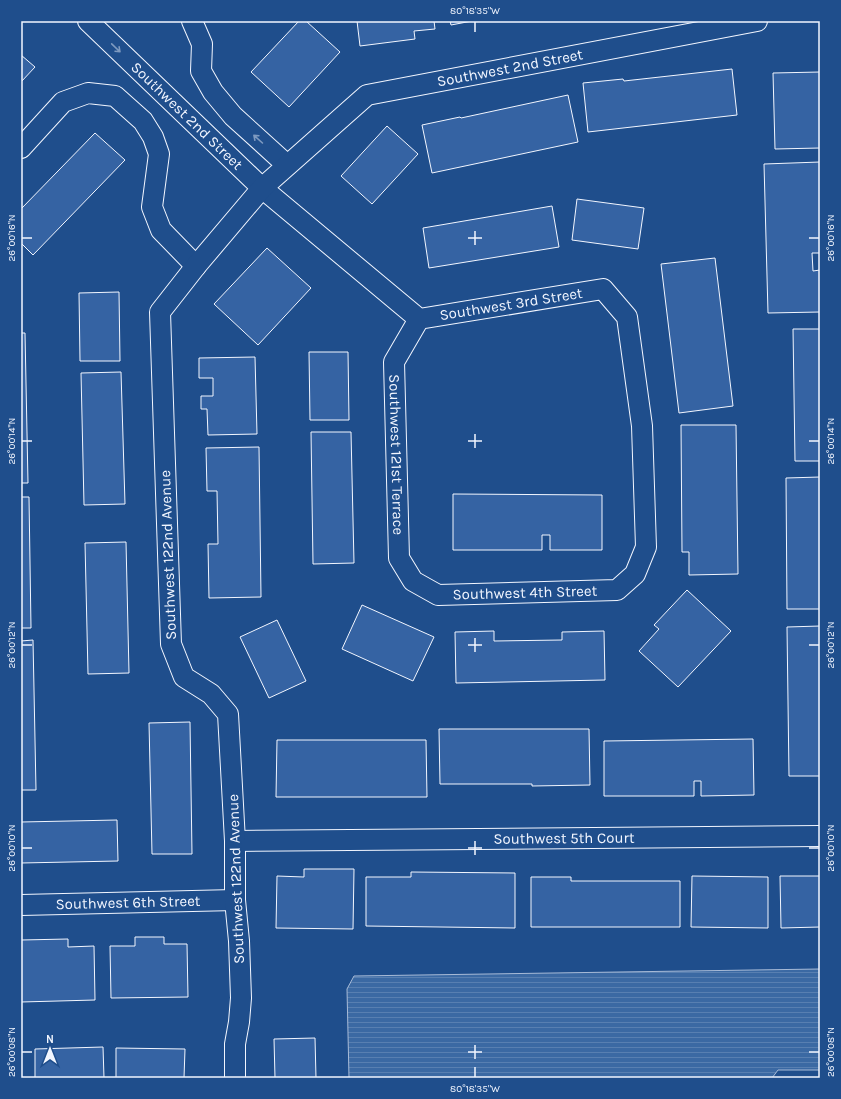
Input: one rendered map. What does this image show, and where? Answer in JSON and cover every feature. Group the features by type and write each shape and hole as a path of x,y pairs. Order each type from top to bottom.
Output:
{"street":[{"name":"Southwest 2nd Street","path":"88,21 262,188 367,94 757,21"},
{"path":"192,21 202,44 201,72 213,92 233,116 287,165"},
{"path":"21,148 63,102 88,93 115,96 142,121 153,137 159,154 152,207 161,230 196,266"},
{"name":"Southwest 122nd Avenue","path":"235,1078 235,1044 239,1022 240,998 239,941 235,900 235,841 228,714 211,694 184,677 171,644 160,312 196,266 262,188"},
{"path":"262,188 419,320"},
{"name":"Southwest 3rd Street","path":"419,320 603,289 626,317 642,426 646,547 635,574"},
{"name":"Southwest 121st Terrace","path":"413,581 399,558 394,362 419,320"},
{"name":"Southwest 4th Street","path":"413,581 438,595 617,590 635,574"},
{"name":"Southwest 5th Court","path":"235,841 820,836"},
{"name":"Southwest 6th Street","path":"21,905 235,900"}],"water":[{"path":"820,969 820,1070 778,1070 772,1078 349,1078 347,989 354,976"}],"building":[{"path":"299,21 306,21 340,52 289,107 251,72"},
{"path":"357,21 434,21 435,29 414,31 415,39 360,46"},
{"path":"450,21 472,21 451,25"},
{"path":"21,55 35,67 21,82"},
{"path":"732,69 737,115 588,132 583,83 623,79 624,81"},
{"path":"820,72 820,148 775,149 773,73"},
{"path":"568,95 578,142 432,173 422,125"},
{"path":"387,126 418,154 372,204 341,176"},
{"path":"95,133 125,160 33,255 21,243 21,209"},
{"path":"820,162 820,253 812,253 813,271 820,270 820,312 768,313 764,164"},
{"path":"577,199 644,208 638,249 572,240"},
{"path":"552,206 559,247 429,268 423,228"},
{"path":"267,248 311,288 258,345 214,304"},
{"path":"715,258 733,406 679,413 661,264"},
{"path":"119,292 120,361 80,361 79,293"},
{"path":"793,329 820,329 820,461 795,461"},
{"path":"21,333 25,333 28,483 21,483"},
{"path":"309,352 348,352 349,420 310,420"},
{"path":"255,357 257,434 208,435 207,409 201,409 201,396 213,396 213,378 199,378 199,358"},
{"path":"121,372 125,504 84,505 81,373"},
{"path":"681,425 736,425 738,574 689,575 689,552 682,552"},
{"path":"311,432 351,432 354,563 313,564"},
{"path":"259,447 261,597 209,598 208,544 218,544 217,491 207,491 206,448"},
{"path":"820,477 820,609 787,609 786,478"},
{"path":"453,494 602,495 602,550 550,550 550,535 542,535 542,550 453,550"},
{"path":"21,497 29,497 31,628 21,628"},
{"path":"126,542 129,673 88,674 85,543"},
{"path":"687,590 731,631 678,687 639,651 659,629 654,625"},
{"path":"362,605 434,637 413,681 342,649"},
{"path":"277,620 306,681 269,698 240,637"},
{"path":"820,626 820,776 789,776 787,627"},
{"path":"494,631 494,641 562,640 562,632 604,631 605,680 456,683 455,632"},
{"path":"33,640 36,790 21,790 21,641"},
{"path":"190,722 192,854 152,854 149,723"},
{"path":"439,729 589,729 590,785 532,786 532,784 440,784"},
{"path":"753,739 754,795 701,796 701,781 694,781 694,796 604,796 604,741"},
{"path":"277,740 426,740 427,797 276,797"},
{"path":"117,820 118,861 21,863 21,822"},
{"path":"304,869 354,869 353,929 276,928 277,876 304,877"},
{"path":"411,872 515,873 515,928 366,926 366,877 411,877"},
{"path":"692,876 768,877 768,928 691,927"},
{"path":"780,876 820,876 820,927 781,928"},
{"path":"531,877 571,877 571,881 680,881 680,927 531,927"},
{"path":"135,937 164,937 164,944 187,944 188,997 111,998 110,946 135,946"},
{"path":"68,939 68,947 94,946 95,1000 21,1002 21,940"},
{"path":"315,1038 316,1078 275,1078 274,1039"},
{"path":"103,1047 104,1078 35,1078 35,1049"},
{"path":"116,1048 185,1049 184,1078 116,1078"}]}
